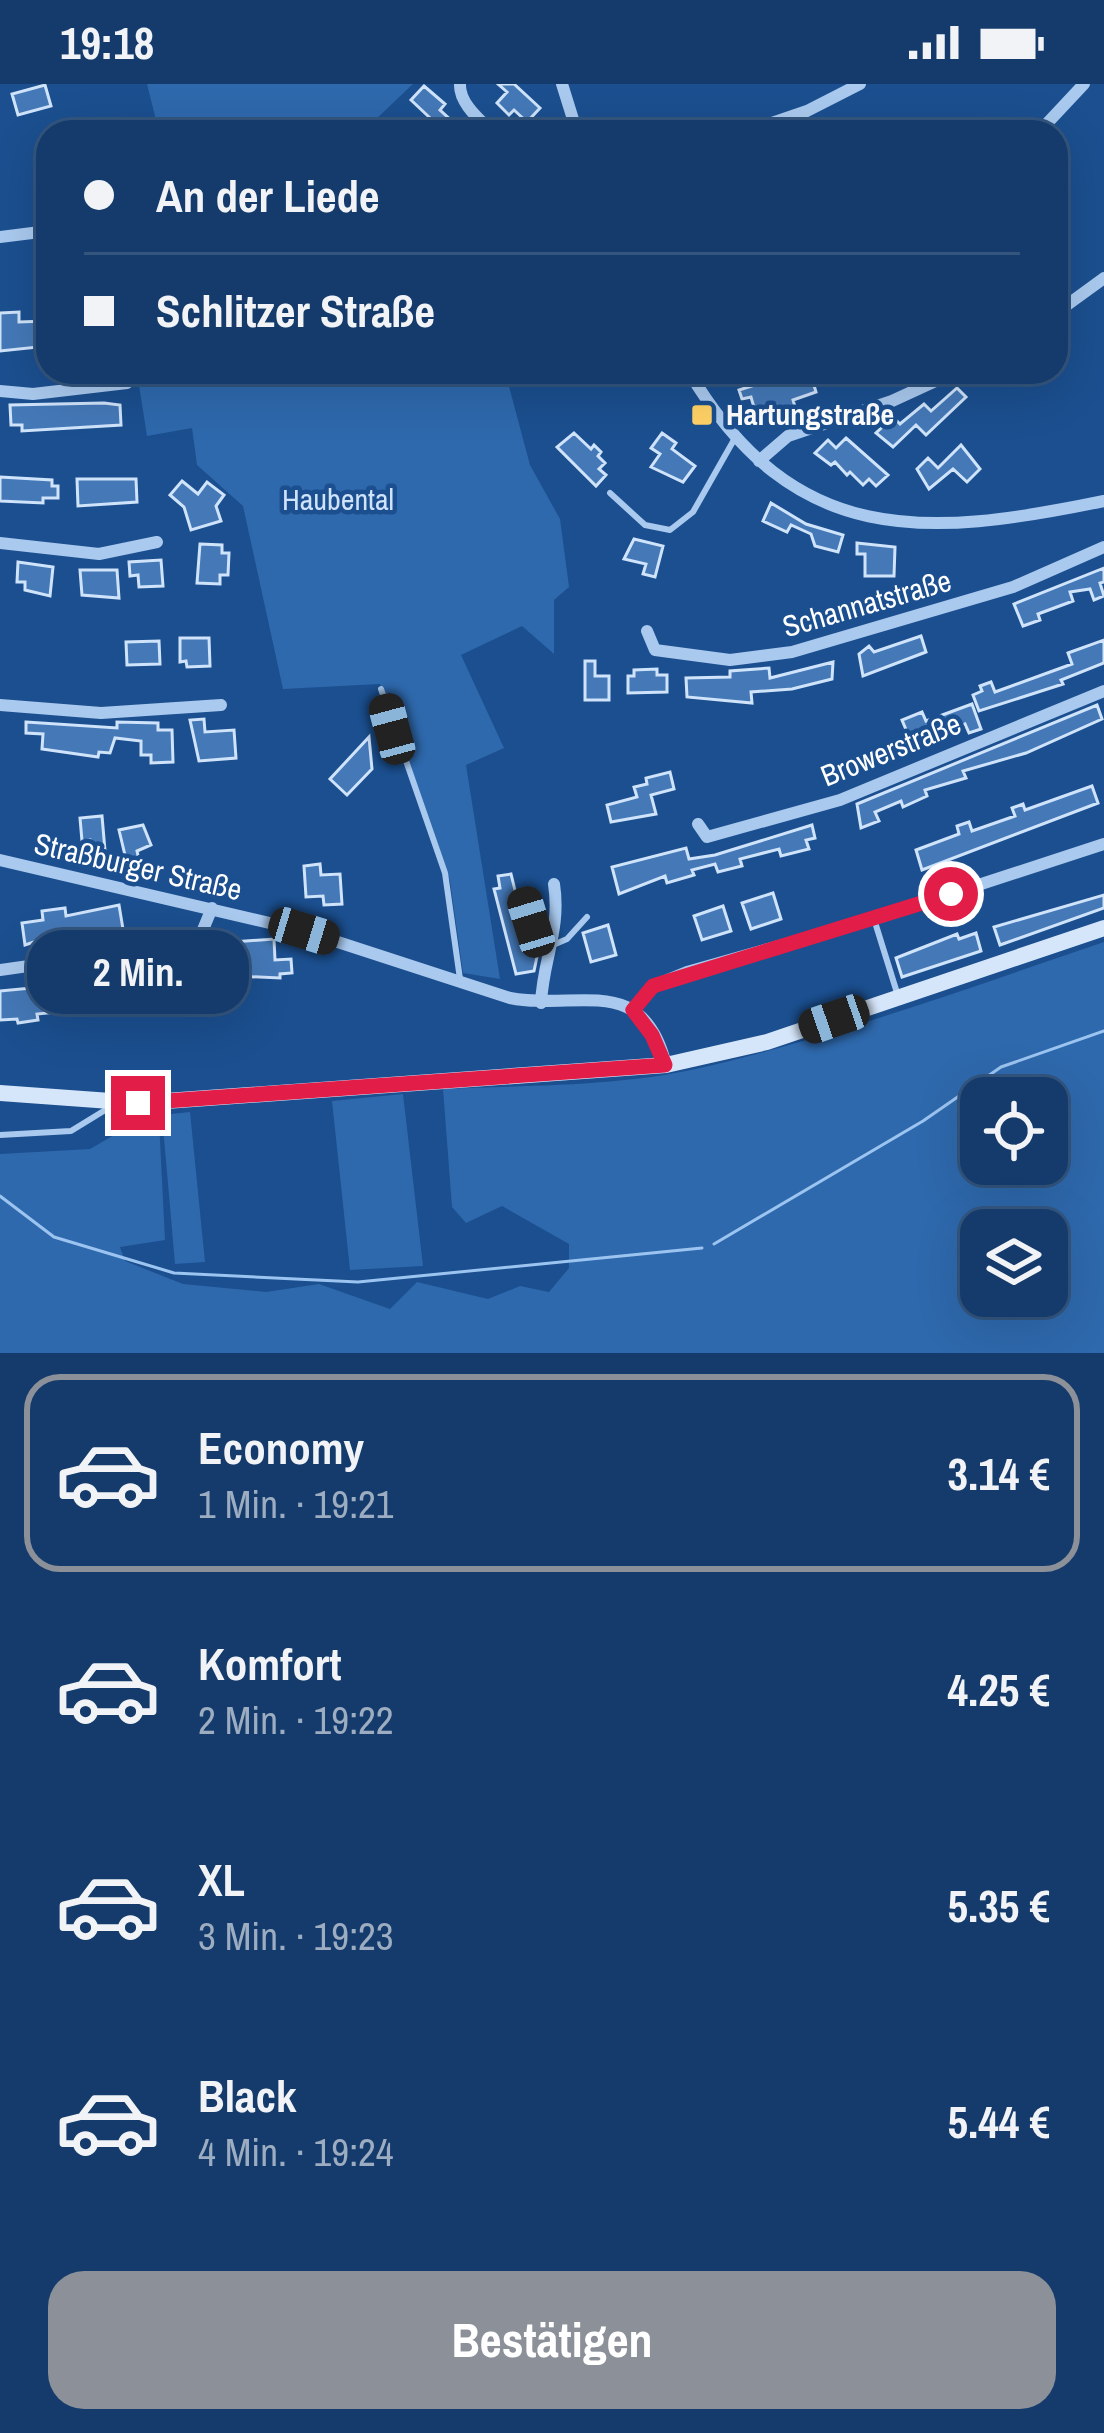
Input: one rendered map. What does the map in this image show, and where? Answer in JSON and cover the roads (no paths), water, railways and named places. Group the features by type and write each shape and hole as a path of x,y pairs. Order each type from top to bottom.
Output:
{"main road":[{"path":"0,1093 116,1103 665,1065 753,1046 1104,928"}],"street":[{"path":"460,84 460,93 480,120"},
{"path":"562,84 573,120"},
{"path":"782,120 860,84"},
{"path":"1050,120 1084,84"},
{"path":"0,237 36,232"},
{"path":"1068,304 1104,278"},
{"path":"0,391 33,394 118,384"},
{"path":"697,384 735,438 759,460 805,492 837,507 912,525 970,525 1104,501"},
{"path":"759,460 788,436 929,384"},
{"path":"0,543 99,554 157,542"},
{"name":"Schannatstraße","path":"647,631 655,650 712,659 764,657 1013,587 1104,547"},
{"name":"Browerstraße","path":"698,824 707,837 840,800 1104,691"},
{"path":"0,705 101,713 221,705"},
{"path":"665,1065 652,1035 633,1010 653,986 1104,844"},
{"name":"Straßburger Straße","path":"0,860 326,938 541,1003 605,998 633,1010"},
{"path":"541,1003 558,923 554,884"},
{"path":"0,970 184,944 202,932 212,908"}],"lane":[{"path":"610,493 645,525 670,530 693,512 735,438"},
{"path":"381,688 445,873 460,982"},
{"path":"523,896 551,951 586,917"},
{"path":"874,919 898,997"},
{"path":"0,1135 70,1131 116,1103"}],"waterway":[{"path":"714,1244 923,1121 1001,1067 1104,1031"},
{"path":"0,1196 54,1237 174,1273 358,1282 702,1248"}],"place":[{"name":"Hartungstraße","path":"702,415"}],"park label":[{"name":"Haubental","path":"338,500"}]}
